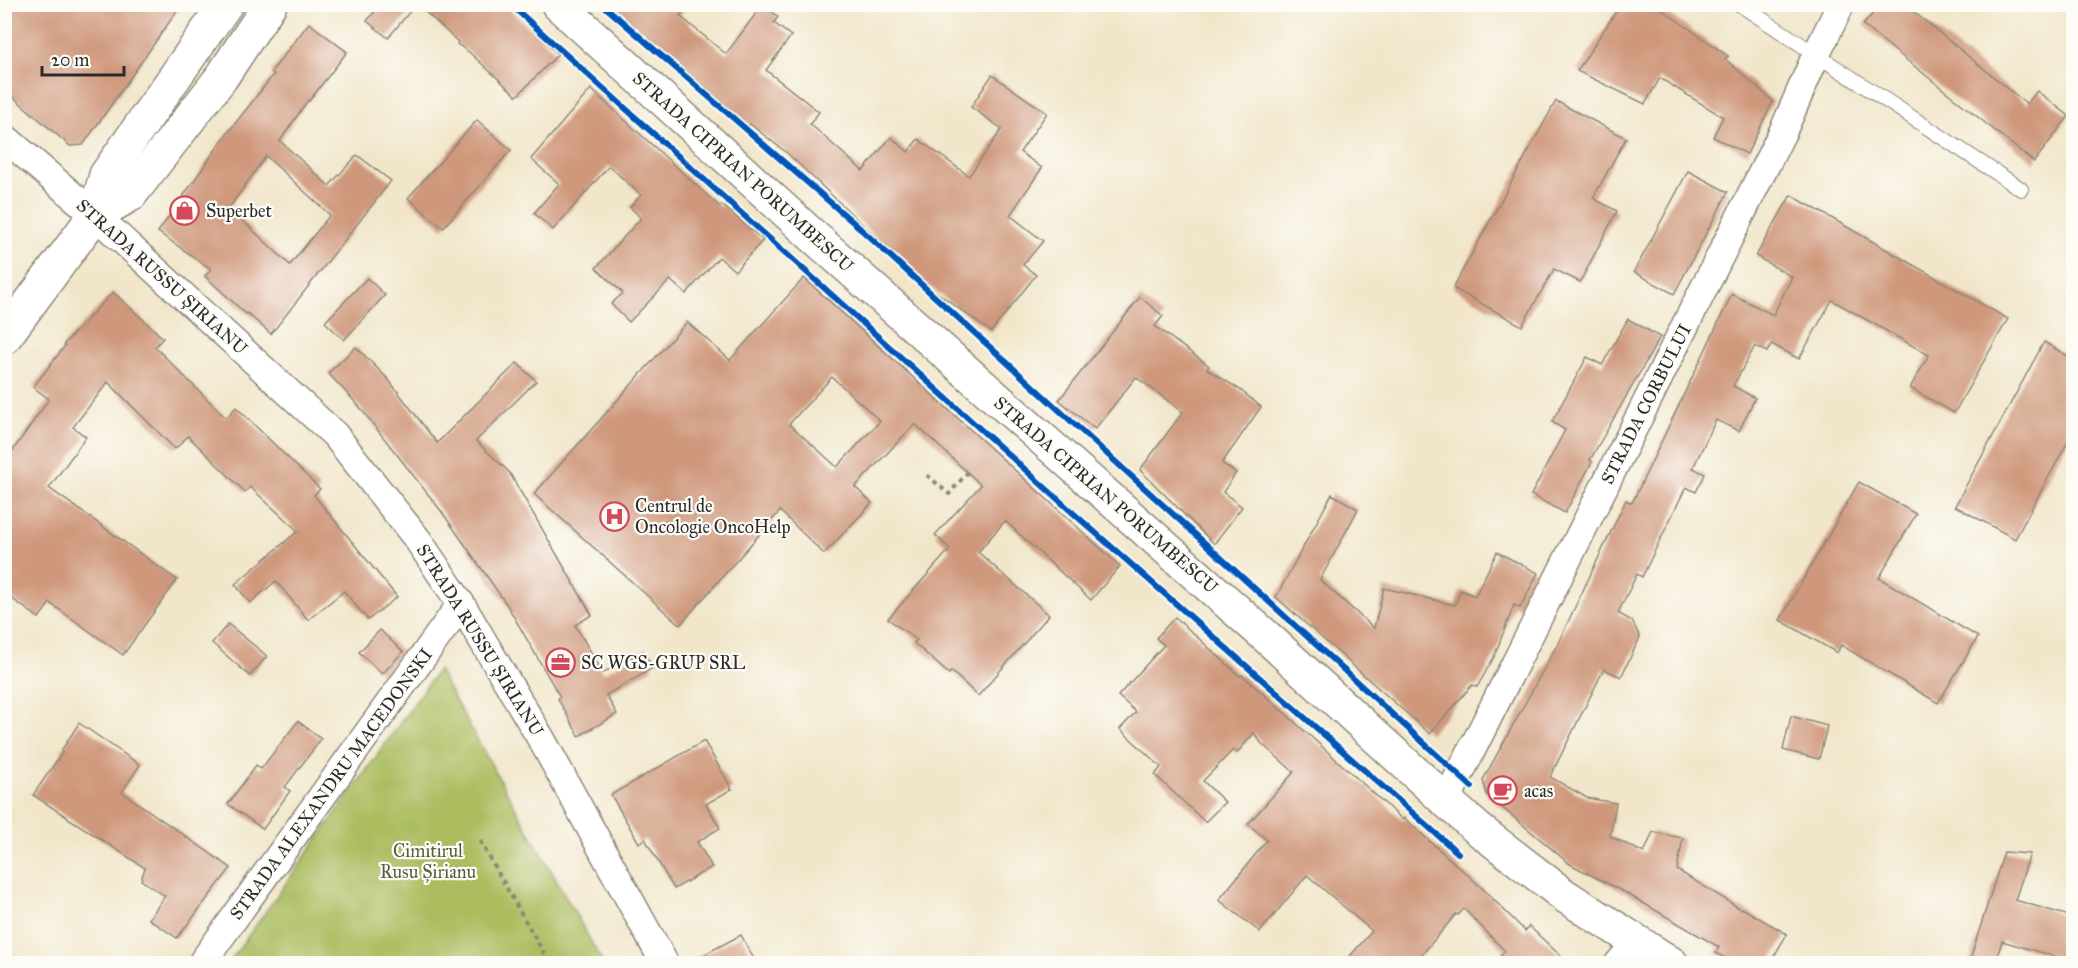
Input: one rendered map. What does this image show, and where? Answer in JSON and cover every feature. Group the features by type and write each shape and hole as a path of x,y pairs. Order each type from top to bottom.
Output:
{"street":[{"path":"4,338 95,215 106,175 226,4"},
{"path":"95,215 130,195 221,78 270,4"},
{"name":"STRADA CIPRIAN PORUMBESCU","path":"558,4 813,236 1270,640 1478,829 1565,896 1627,953 1672,963"},
{"name":"STRADA CORBULUI","path":"1446,801 1784,129 1840,4"},
{"name":"STRADA RUSSU ȘIRIANU","path":"4,137 95,215 335,435 418,540 461,604 543,742 665,963"},
{"name":"STRADA ALEXANDRU MACEDONSKI","path":"201,963 461,604"}],"lane":[{"path":"1739,4 2021,189"}],"path":[{"path":"927,475 949,494 968,472"},
{"path":"480,842 550,963"}],"green space":[{"name":"Cimitirul Rusu Șirianu","path":"438,670 603,963 229,963"}],"building":[{"path":"4,4 182,4 83,145 70,146 4,89"},
{"path":"381,4 416,4 388,38 367,21"},
{"path":"417,4 504,4 558,54 517,96 469,52 457,44 458,42"},
{"path":"609,4 688,4 680,16 726,54 763,4 778,17 774,23 791,36 766,70 819,112 810,124 863,171 891,137 908,152 918,139 969,176 1002,129 971,107 992,75 1047,113 1020,152 1042,168 1010,215 1043,241 1023,265 1036,275 991,332 927,285 787,153 750,124 749,126"},
{"path":"1621,4 1654,4 1728,56 1725,59 1773,101 1747,154 1713,137 1723,117 1660,78 1645,104 1577,71"},
{"path":"1881,4 1904,4 2027,104 2037,91 2069,116 2034,162 1863,25"},
{"path":"309,23 347,52 308,100 280,141 329,186 357,155 391,181 271,334 205,276 211,269 158,232 226,135 274,74 271,72","holes":["266,156 330,215 290,265 229,208"]},
{"path":"591,89 720,207 722,205 763,240 735,271 719,257 686,294 670,280 629,322 611,304 623,293 596,268 641,218 630,207 641,195 609,166 553,230 534,213 559,184 531,159"},
{"path":"1556,101 1626,138 1593,198 1617,211 1580,282 1554,269 1522,326 1453,288"},
{"path":"477,120 511,150 443,228 408,198"},
{"path":"1688,171 1728,192 1674,294 1634,272"},
{"path":"1791,195 2008,319 1954,413 1910,388 1929,355 1832,300 1799,359 1772,344 1767,352 1755,346 1733,386 1755,398 1739,431 1716,420 1693,468 1705,474 1696,492 1686,487 1642,577 1637,574 1618,613 1632,621 1640,637 1621,677 1604,669 1550,777 1587,798 1616,803 1610,836 1644,853 1653,832 1683,838 1677,870 1787,934 1770,963 1734,963 1716,953 1719,947 1624,892 1570,864 1487,795 1483,780 1557,645 1626,500 1632,503 1732,294 1773,315 1792,277 1756,256"},
{"path":"367,278 385,295 344,340 325,322"},
{"path":"804,278 1120,566 1091,600 1005,521 978,552 1049,615 978,696 951,671 949,674 914,643 917,640 888,619 950,549 935,535 981,485 915,424 855,487 872,503 824,554 780,511 680,625 534,494 687,322 730,360","holes":["832,377 880,421 837,467 789,424"]},
{"path":"113,292 163,338 155,347 226,418 236,407 320,489 314,495 397,597 368,620 344,591 308,620 276,581 250,603 235,584 298,531 250,487 245,492 188,436 175,449 108,382 73,427 86,437 49,488 177,580 123,655 50,603 39,618 4,593 4,463 49,399 33,387 65,346 64,344"},
{"path":"1140,297 1163,316 1155,326 1209,366 1207,369 1239,389 1261,407 1222,463 1236,473 1223,492 1242,507 1214,544 1140,470 1183,412 1136,377 1095,429 1059,400"},
{"path":"1628,319 1660,337 1590,460 1592,462 1565,513 1531,495 1565,430 1552,422 1587,357 1602,365"},
{"path":"2044,342 2073,359 2073,432 2015,539 1955,506"},
{"path":"356,347 388,379 437,443 517,363 536,381 476,441 509,472 592,615 575,625 603,673 643,651 653,668 606,695 617,714 579,736 558,699 560,697 507,605 442,512 358,405 328,373"},
{"path":"1859,482 1916,514 1879,578 1978,637 1938,703 1841,645 1837,653 1780,620"},
{"path":"1332,494 1358,509 1320,580 1374,628 1384,588 1455,605 1461,590 1475,596 1497,552 1538,573 1520,608 1514,605 1494,657 1477,687 1472,685 1430,734 1276,597"},
{"path":"1175,617 1480,886 1525,931 1529,926 1568,963 1494,963 1505,951 1464,909 1458,915 1456,914 1415,963 1344,963 1372,931 1307,875 1260,932 1219,900 1267,840 1248,824 1294,772 1262,744 1254,733 1237,753 1233,750 1203,781 1225,802 1205,822 1155,775 1161,767 1120,729 1136,712 1118,696 1164,645 1156,638"},
{"path":"228,624 267,656 250,676 212,643"},
{"path":"380,630 403,652 382,674 359,652"},
{"path":"1791,716 1827,726 1819,759 1783,750"},
{"path":"298,721 321,739 285,787 290,791 263,829 228,804 256,765 261,769"},
{"path":"79,723 140,765 122,792 231,868 177,938 149,919 165,896 141,880 145,868 33,795 62,753 61,751"},
{"path":"704,741 732,789 706,804 720,828 697,842 712,867 674,889 645,839 639,843 611,795"},
{"path":"2004,852 2030,854 2015,900 2073,917 2073,962 2002,941 1995,963 1969,963"},
{"path":"741,935 756,963 688,963"}],"cycle path":[{"path":"510,4 1072,512 1458,853"},
{"path":"602,4 854,223 1472,787"}],"place":[{"name":"Superbet","path":"185,211"},
{"name":"Centrul de Oncologie OncoHelp","path":"614,516"},
{"name":"SC WGS-GRUP SRL","path":"560,663"},
{"name":"acas","path":"1503,791"}]}
